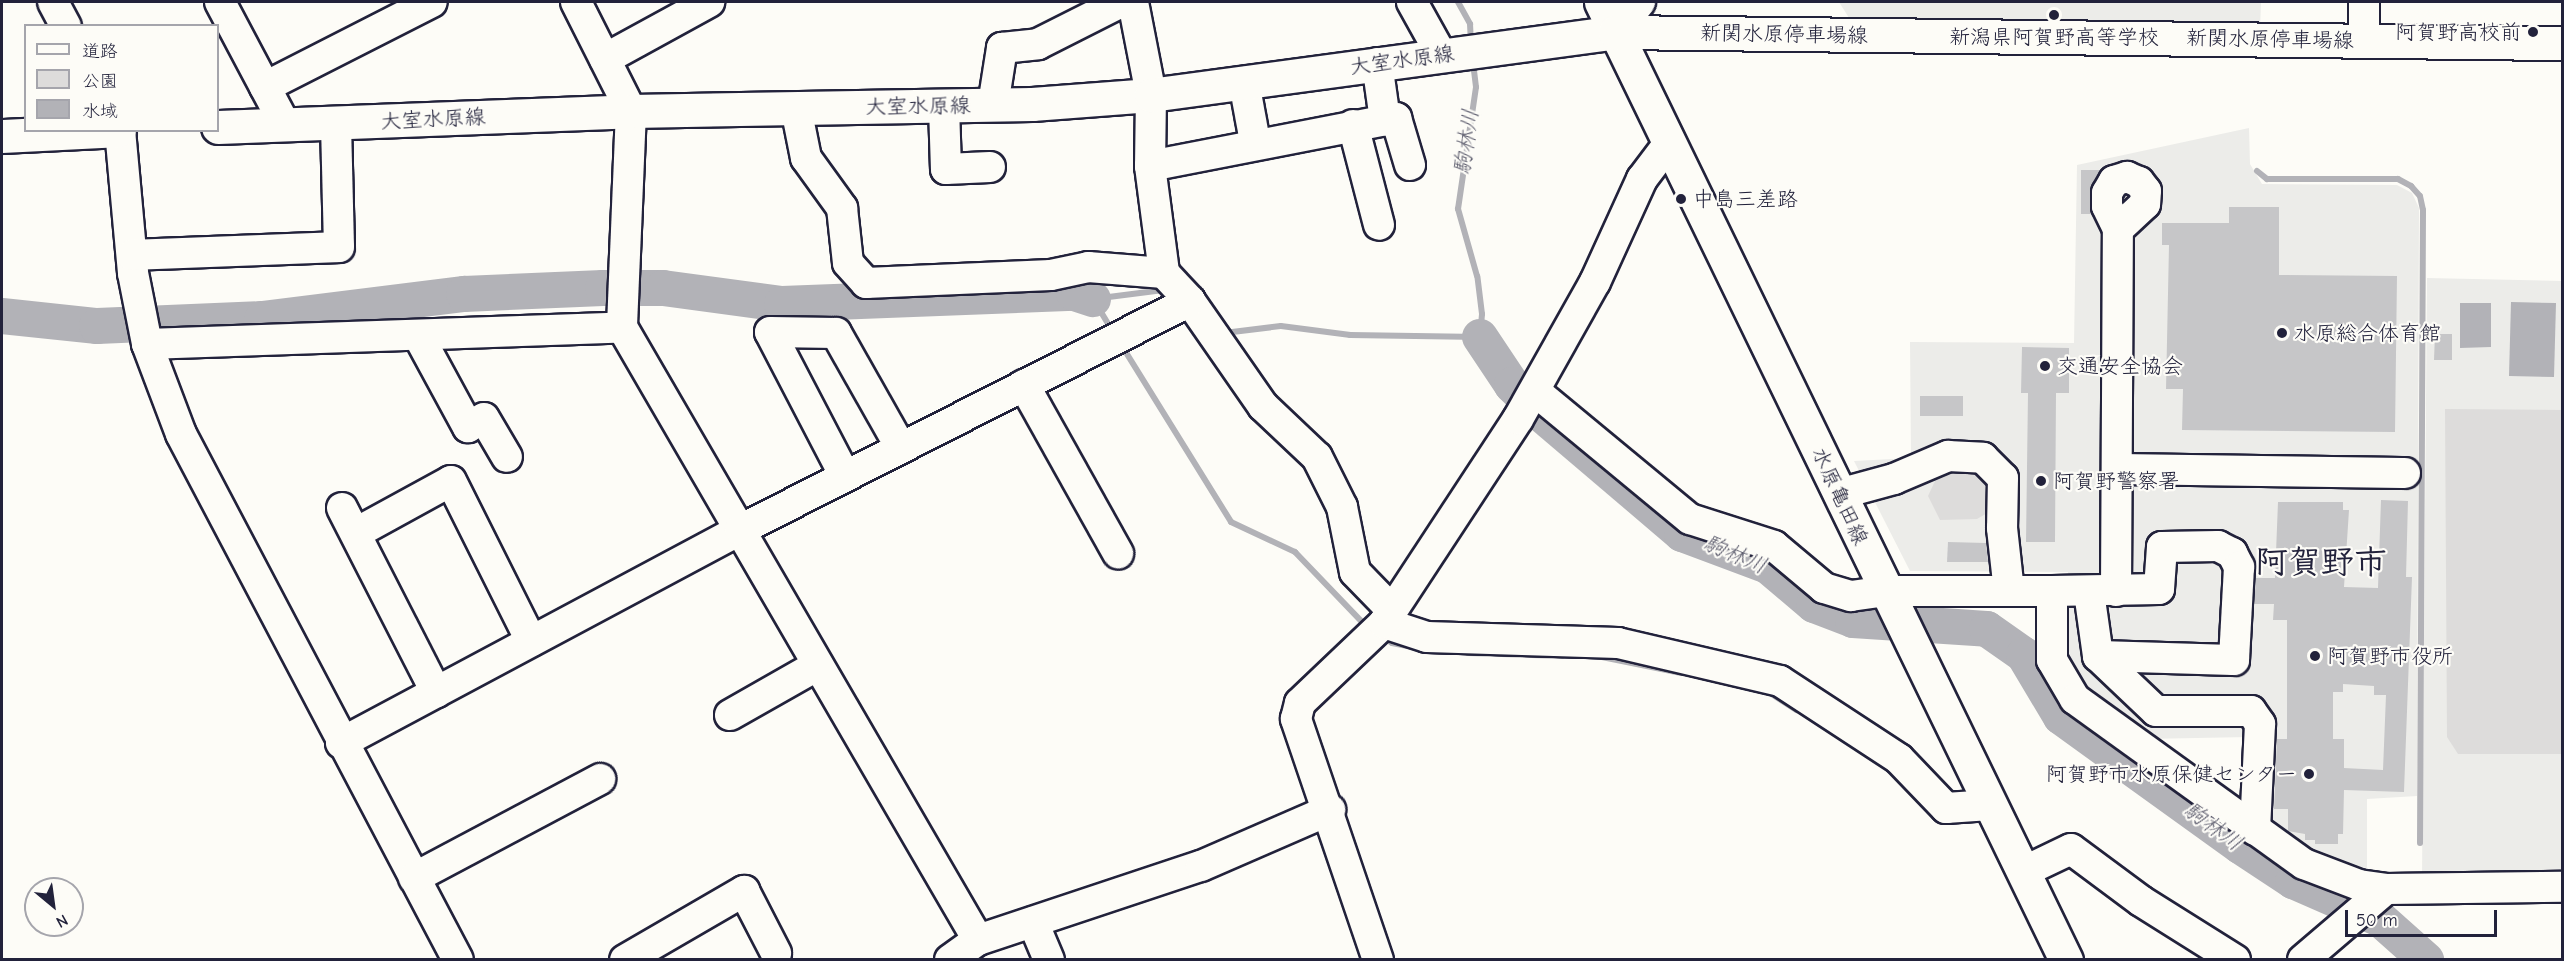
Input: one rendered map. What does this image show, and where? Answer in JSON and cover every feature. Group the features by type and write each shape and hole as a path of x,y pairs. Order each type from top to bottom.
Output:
{"main road":[{"path":"1600,2 1615,32"},
{"name":"大室水原線","path":"219,127 631,111 993,105 1151,95 1615,32"},
{"name":"新関水原停車場線","path":"1615,32 2562,43"},
{"name":"水原亀田線","path":"1615,32 1888,598 2066,960"},
{"path":"2,136 81,132"}],"street":[{"path":"53,2 65,24"},
{"path":"220,2 285,125"},
{"path":"265,87 432,2"},
{"path":"576,2 631,111 622,327 978,940"},
{"path":"605,59 709,2"},
{"path":"993,105 1002,48 1038,44 1121,2"},
{"path":"1133,2 1151,95 1150,166 1164,273 1190,301 1263,406 1317,457 1342,507 1355,572 1388,616 1427,638 1618,643 1780,681 1899,759 1946,808 1990,805"},
{"path":"1412,2 1441,54"},
{"path":"1615,32 1640,2"},
{"path":"2364,2 2364,40"},
{"path":"1377,63 1385,120"},
{"path":"1244,82 1255,142"},
{"path":"944,106 946,169 990,167"},
{"path":"796,108 806,158 842,208 848,263 866,283 1051,275 1088,267 1164,273"},
{"path":"1150,166 1255,142 1396,118 1410,165"},
{"path":"132,255 339,247 336,124"},
{"path":"1353,125 1379,225"},
{"path":"120,132 132,255 147,344 181,434 341,742 458,960"},
{"path":"1378,960 1330,810 1296,719 1300,704 1388,616 1518,419 1595,282 1642,179 1670,142"},
{"path":"2098,656 2102,592 2117,469 2118,229"},
{"path":"341,742 740,530 1190,301"},
{"path":"147,344 622,327"},
{"path":"845,476 770,332 836,333 901,448"},
{"path":"418,335 468,427 484,418 507,457"},
{"path":"1024,385 1118,553"},
{"path":"1535,390 1690,519 1774,546 1824,588 1851,596 1888,598 2010,591 2102,592 2159,589 2162,547 2218,546 2232,553 2239,567 2234,660 2098,656"},
{"path":"1839,494 1894,479 1948,456 1983,458 2003,478 2002,528 2010,591"},
{"path":"2117,469 2405,473"},
{"path":"436,692 349,521 451,481 531,641"},
{"path":"2052,591 2052,660 2075,699 2254,830 2330,876 2386,889 2562,887"},
{"path":"2098,656 2156,711 2251,711 2260,724 2254,830"},
{"path":"730,715 818,665"},
{"path":"414,878 600,779"},
{"path":"950,960 978,940 1201,866 1330,810"},
{"path":"2023,872 2071,849 2141,901 2235,960"},
{"path":"2303,960 2386,889"},
{"path":"625,960 744,891 776,953"},
{"path":"1033,922 1049,960"}],"shaded area":[{"name":"新潟県阿賀野高等学校","path":"1839,2 2261,2 2260,30 1856,29"},
{"path":"2249,128 2250,164 2262,184 2397,185 2412,193 2419,208 2417,796 2367,799 2367,868 2333,861 2247,810 2249,737 2144,739 2082,687 2069,669 2068,572 1910,571 1854,461 1911,458 1910,342 2074,343 2077,165"},
{"path":"2427,278 2562,281 2562,879 2422,880"}],"green space":[{"path":"2445,409 2562,410 2562,754 2458,754 2447,737"},
{"path":"1977,467 1988,479 1989,512 1977,519 1940,520 1928,496 1936,479 1959,468"}],"water":[{"path":"2511,302 2556,303 2554,377 2509,376"},
{"path":"2460,303 2491,303 2491,347 2460,348"}],"building":[{"path":"2081,170 2100,170 2090,192 2092,214 2081,214"},
{"name":"水原総合体育館","path":"2229,207 2279,207 2279,275 2397,276 2395,432 2182,430 2183,389 2166,389 2169,245 2162,245 2162,223 2229,223"},
{"path":"2435,334 2452,334 2452,360 2434,360"},
{"path":"2022,347 2069,348 2069,393 2056,393 2055,542 2026,542 2028,393 2021,393"},
{"path":"1920,396 1963,396 1963,416 1920,416"},
{"path":"2381,500 2408,501 2406,577 2412,577 2404,792 2344,790 2343,834 2338,834 2338,844 2315,844 2315,840 2305,840 2305,834 2288,831 2288,809 2274,809 2277,739 2287,739 2287,620 2273,620 2274,604 2254,604 2256,578 2275,578 2278,502 2343,502 2343,510 2349,510 2344,587 2378,588","holes":["2343,684 2374,686 2374,695 2386,695 2383,770 2344,768 2344,739 2333,739 2333,692 2343,692"]},
{"path":"1948,542 1986,543 1988,562 1947,562"}],"waterway":[{"name":"駒林川","path":"1458,2 1470,24 1471,43"},
{"name":"駒林川","path":"1224,333 1281,326 1350,335 1480,337 1482,314 1477,276 1458,209 1476,87 1473,62"},
{"path":"2257,171 2267,179 2398,179 2411,186 2420,196 2423,210 2420,843"},
{"path":"2,316 97,326 262,319 464,294 603,288 663,288 782,304 1074,293 1093,299"},
{"path":"1113,332 1093,299 1163,290 1166,293"},
{"name":"駒林川","path":"1480,337 1512,385 1540,413 1682,534 1768,566 1814,605 1853,620 1987,629 2024,655 2061,717 2240,846 2293,881 2380,919 2426,960"},
{"path":"1122,346 1231,522 1295,552 1367,627"},
{"path":"1381,636 1392,643 1413,647"},
{"path":"1468,653 1562,656"},
{"path":"1597,656 1681,673"},
{"path":"1767,691 1796,710"}],"place":[{"name":"新潟県阿賀野高等学校","path":"2054,15"},
{"name":"阿賀野高校前","path":"2533,32"},
{"name":"中島三差路","path":"1681,199"},
{"name":"水原総合体育館","path":"2282,333"},
{"name":"交通安全協会","path":"2045,366"},
{"name":"阿賀野警察署","path":"2041,481"},
{"name":"阿賀野市役所","path":"2315,656"},
{"name":"阿賀野市水原保健センター","path":"2309,774"}],"district":[{"name":"阿賀野市","path":"2321,563"}]}
